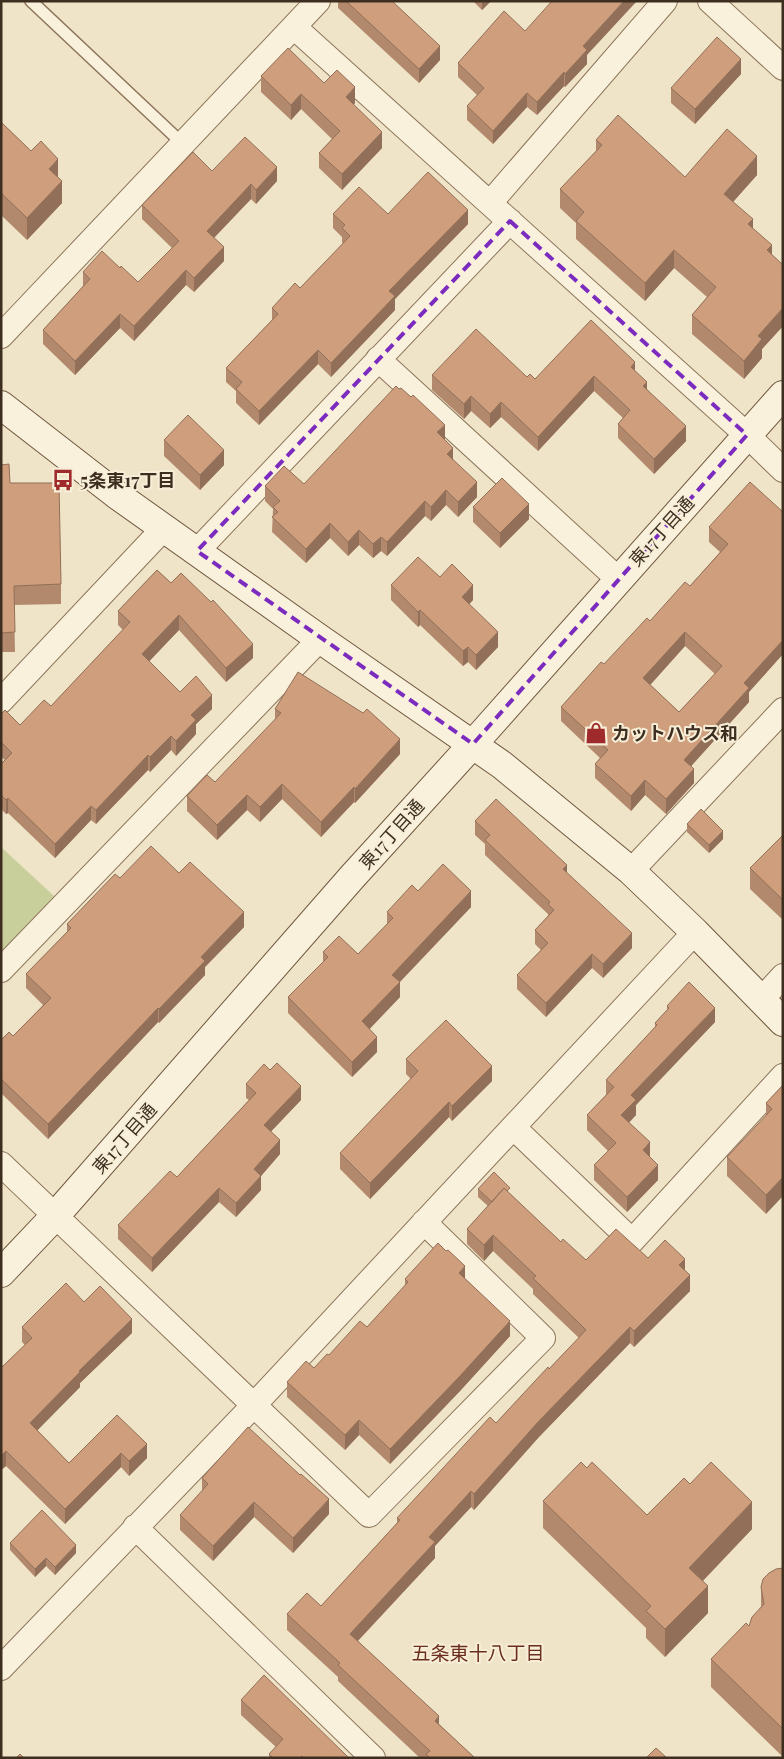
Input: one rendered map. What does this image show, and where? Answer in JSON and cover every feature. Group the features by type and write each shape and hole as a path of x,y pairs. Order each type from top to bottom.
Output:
{"street":[{"path":"1,336 318,1"},
{"path":"490,203 665,1"},
{"path":"710,1 783,68"},
{"path":"294,27 747,435 783,470"},
{"path":"196,551 510,221"},
{"path":"378,359 618,579"},
{"name":"東17丁目通","path":"1,1274 56,1215 353,876 783,395"},
{"path":"2,407 117,495 502,765 630,871 695,932 783,1022"},
{"path":"1,701 164,528"},
{"path":"1,970 320,639"},
{"path":"630,871 783,710"},
{"path":"1,1668 254,1405 695,932"},
{"path":"761,1000 783,976"},
{"path":"513,1127 632,1241 783,1076"},
{"path":"1,1164 369,1515 543,1338 424,1222"},
{"path":"135,1527 373,1758"}],"lane":[{"path":"31,1 183,144"}],"highlighted area":[{"path":"510,221 747,435 473,744 197,551"}],"green space":[{"path":"1,847 54,896 1,952"}],"building":[{"path":"346,1 392,1 440,46 419,69"},
{"path":"552,1 624,1 583,46 587,50 537,102 527,93 493,131 467,106 484,88 458,63 504,11 525,31"},
{"path":"717,37 741,59 695,109 671,88"},
{"path":"288,48 324,83 337,70 355,87 346,97 382,132 342,174 319,153 340,131 301,94 291,105 261,76"},
{"path":"618,115 685,177 727,129 757,156 724,194 753,219 748,224 772,245 767,250 783,265 783,308 758,336 762,339 744,361 692,315 716,287 674,250 645,283 576,221 584,212 560,189 602,145 596,140"},
{"path":"1,122 31,151 41,141 58,159 49,169 62,181 27,218 1,193"},
{"path":"245,137 277,167 256,190 251,184 207,231 224,247 194,278 186,270 134,326 120,314 75,361 43,330 90,279 83,272 102,251 138,282 179,241 142,205 193,152 212,171"},
{"path":"428,172 468,210 389,291 395,296 331,363 318,350 259,411 236,389 242,382 226,368 278,314 272,308 295,283 300,288 350,236 342,228 345,225 333,214 359,187 388,214"},
{"path":"591,320 635,362 631,367 647,382 643,386 686,426 654,459 618,424 630,410 594,376 538,437 501,402 490,414 471,396 464,404 432,375 476,329 527,377 530,374 535,379"},
{"path":"396,386 411,397 413,395 445,425 437,432 453,448 447,454 477,482 458,502 446,490 431,507 425,501 387,542 381,537 373,544 359,530 348,542 330,523 306,549 272,517 278,512 273,507 280,501 265,486 284,466 304,484"},
{"path":"188,415 224,450 200,475 164,440"},
{"path":"9,464 10,483 59,483 61,584 14,586 15,632 1,633 1,465"},
{"path":"502,478 529,504 500,533 473,507"},
{"path":"750,482 783,512 783,640 744,683 749,688 684,760 694,769 666,799 645,780 631,796 595,764 608,750 561,707 601,662 604,664 647,618 650,621 685,582 690,586 728,544 709,527","holes":["685,632 722,666 679,712 643,678"]},
{"path":"418,557 440,577 452,564 473,585 462,597 498,632 476,655 468,647 463,651 420,610 418,612 391,585"},
{"path":"157,570 171,583 181,573 211,602 213,600 253,644 226,668 179,615 142,654 180,692 196,676 212,695 191,715 196,720 176,741 171,736 150,757 148,755 96,810 91,806 55,844 8,798 6,800 1,795 1,764 12,753 1,742 1,714 5,710 20,725 44,700 51,706 130,622 118,611"},
{"path":"298,672 363,713 367,709 400,739 355,789 354,787 321,822 282,784 260,807 247,795 217,825 187,796 207,775 215,782 281,713 275,709"},
{"path":"496,799 567,865 563,869 632,933 603,964 592,954 546,1003 517,975 548,943 535,930 554,910 548,904 550,902 485,840 490,835 475,821"},
{"path":"701,809 723,831 709,845 687,824"},
{"path":"783,835 783,900 750,868"},
{"path":"151,846 179,873 190,862 244,912 201,957 205,961 48,1124 1,1079 1,1038 9,1032 13,1036 51,998 26,974 71,928 67,924 115,874 120,878"},
{"path":"443,864 471,891 392,975 400,982 362,1021 377,1037 352,1062 288,997 328,957 323,952 339,936 358,954 393,918 387,912 412,885 418,891"},
{"path":"689,982 715,1008 631,1095 636,1100 621,1115 650,1142 643,1150 658,1165 627,1197 594,1165 616,1143 587,1115 614,1087 606,1080 657,1025 655,1023 669,1008 667,1006"},
{"path":"446,1020 492,1066 452,1106 449,1102 370,1183 340,1153 418,1071 406,1059"},
{"path":"277,1063 301,1086 264,1125 280,1140 254,1169 261,1176 236,1203 219,1188 152,1258 118,1225 170,1171 177,1177 256,1093 246,1084 264,1064 270,1070"},
{"path":"783,1085 783,1177 766,1195 727,1157 772,1109 766,1103"},
{"path":"494,1172 510,1188 507,1191 504,1188 492,1202 478,1189"},
{"path":"504,1188 561,1242 563,1239 586,1260 616,1229 648,1258 665,1240 685,1259 679,1265 690,1275 634,1331 630,1327 538,1422 474,1494 471,1491 429,1537 435,1542 350,1634 439,1716 435,1721 475,1758 430,1758 426,1754 430,1751 338,1665 340,1663 287,1614 307,1593 321,1606 400,1520 397,1518 490,1417 496,1423 548,1367 549,1369 586,1330 533,1278 536,1276 493,1235 484,1245 467,1229"},
{"path":"438,1243 465,1266 459,1273 510,1321 390,1449 359,1420 345,1435 287,1382 306,1361 314,1368 327,1354 329,1355 360,1321 367,1327 408,1282 405,1279"},
{"path":"66,1283 84,1302 100,1286 132,1319 30,1423 69,1463 117,1415 147,1444 129,1461 121,1453 65,1509 6,1451 1,1456 1,1368 32,1338 22,1327"},
{"path":"248,1427 329,1499 293,1538 254,1502 213,1546 180,1515 208,1484 202,1478"},
{"path":"581,1462 587,1468 592,1462 647,1515 684,1478 690,1484 711,1462 752,1502 689,1568 708,1586 665,1629 646,1611 651,1606 543,1501"},
{"path":"42,1510 76,1545 55,1567 46,1558 35,1569 10,1543"},
{"path":"783,1568 783,1729 711,1659 746,1623 749,1626 752,1617 764,1604 761,1587 763,1579 776,1569"},
{"path":"264,1675 349,1758 304,1758 302,1756 300,1758 273,1758 269,1754 283,1739 241,1700"},
{"path":"656,1748 667,1758 646,1758"},
{"path":"20,1754 24,1758 16,1758"}],"place":[{"name":"5条東17丁目","path":"63,480"},
{"name":"カットハウス和","path":"596,733"}],"district":[{"name":"五条東十八丁目","path":"478,1652"}]}
